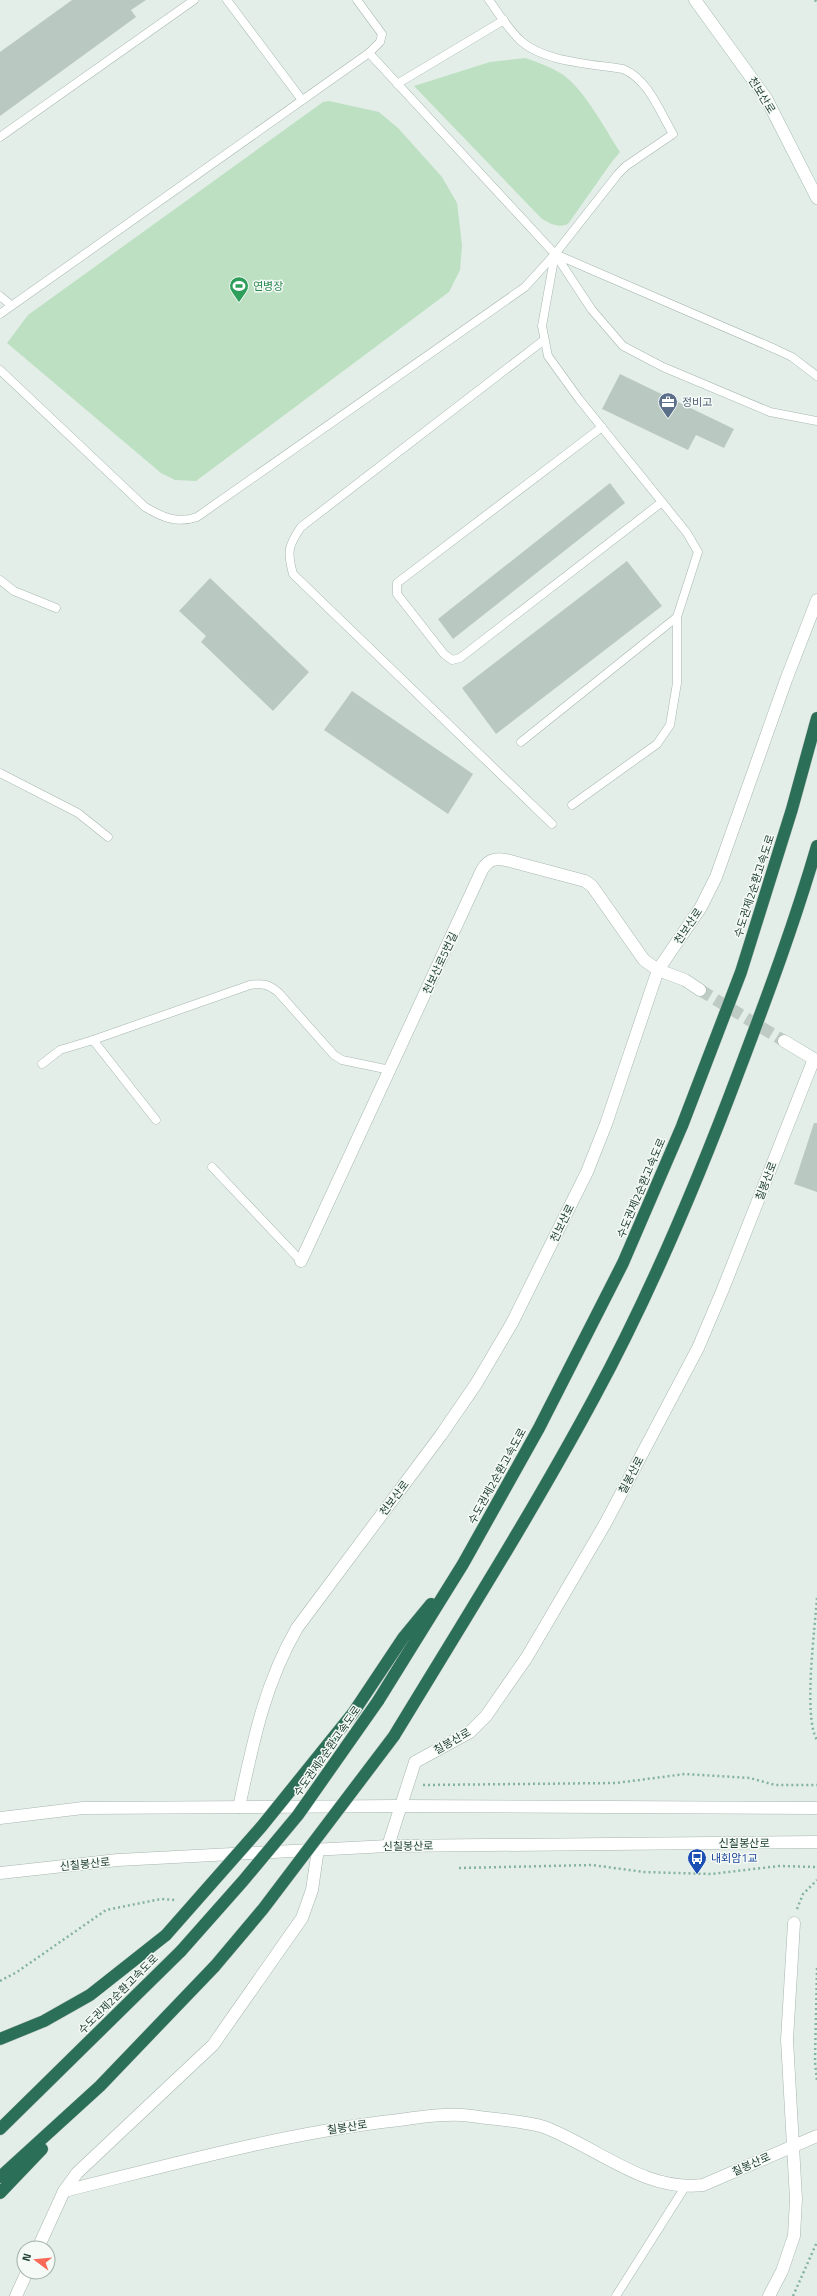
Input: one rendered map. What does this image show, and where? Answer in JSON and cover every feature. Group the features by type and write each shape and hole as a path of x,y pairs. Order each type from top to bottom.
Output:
{"highway":[{"name":"수도권제2순환고속도로","path":"0,2129 181,1951 244,1881 298,1815 378,1701 463,1564 539,1428 623,1263 682,1126 741,972 792,809 817,718"},
{"path":"0,2193 215,1966 263,1909 394,1736 523,1525 595,1396 661,1264 710,1150 763,1009 817,846"},
{"path":"0,2039 44,2022 90,1995 166,1934 262,1826 353,1713 403,1638 463,1564"},
{"path":"0,2177 100,2086"}],"street":[{"name":"천보산로","path":"695,0 766,98 817,198"},
{"name":"천보산로","path":"239,1807 259,1716 269,1684 284,1649 297,1628 441,1435 476,1384 512,1323 587,1172 606,1124 658,970 701,907 716,877 786,680 817,600"},
{"name":"천보산로5번길","path":"301,1261 482,870 491,860 497,858 506,860 584,881 592,886 644,960 658,970 685,980 700,990"},
{"path":"784,1041 815,1060"},
{"name":"칠봉산로","path":"388,1846 406,1785 415,1762 470,1732 486,1716 527,1657 605,1524 698,1348 815,1060"},
{"path":"0,1818 83,1808 400,1806 817,1808"},
{"name":"신칠봉산로","path":"0,1873 118,1860 388,1846 817,1842"},
{"path":"42,2240 64,2191 77,2173 212,2045 302,1918 312,1890 318,1849"},
{"path":"769,2296 782,2271 794,2236 797,2144 787,2040 794,1923"},
{"name":"칠봉산로","path":"64,2191 239,2147 341,2127 427,2117 469,2116 543,2127 644,2177 665,2184 685,2187 703,2185 817,2136"},
{"path":"16,2296 23,2280"}],"lane":[{"path":"0,137 194,0"},
{"path":"227,0 302,100"},
{"path":"0,314 369,53 380,42 382,34 357,0"},
{"path":"0,370 145,507 160,516 186,521 197,517 525,287 555,254 618,174 626,166 673,134 643,84 634,74 623,69 554,57 535,50 522,42 489,0"},
{"path":"397,84 504,20"},
{"path":"369,53 555,254 592,310 623,346 634,354 770,412 817,421"},
{"path":"555,254 542,326 548,356 602,427 687,532 698,552 677,617 677,683 670,725 665,736 657,744 572,805"},
{"path":"555,254 775,349 792,357 817,376"},
{"path":"0,296 11,305"},
{"path":"544,340 301,527 290,543 288,557 293,574 552,824"},
{"path":"602,427 397,583 397,594 444,654 452,660 460,658 662,502"},
{"path":"0,580 14,591 56,608"},
{"path":"521,742 677,617"},
{"path":"0,773 78,813 108,837"},
{"path":"42,1064 60,1050 93,1040 250,985 262,983 278,992 334,1055 342,1060 390,1070"},
{"path":"93,1040 156,1120"},
{"path":"212,1167 301,1261"},
{"path":"616,2296 685,2187"}],"path":[{"path":"817,1598 810,1712 813,1734 817,1740"},
{"path":"406,1785 616,1783 685,1774 750,1778 775,1785 817,1785"},
{"path":"459,1868 592,1865 644,1872 711,1874 779,1866 817,1867"},
{"path":"794,1923 798,1901 817,1880"},
{"path":"0,1981 17,1972 106,1910 161,1899 177,1900"},
{"path":"817,1968 815,2062 817,2081"},
{"path":"793,2296 817,2242"}],"green space":[{"path":"525,58 553,69 570,81 587,100 620,152 568,224 561,226 542,219 414,86 490,62"},
{"name":"연병장","path":"329,101 379,112 398,128 442,177 457,203 462,245 460,270 449,292 196,481 175,480 161,473 7,343 28,315 323,102"}],"building":[{"path":"72,0 146,0 131,10 136,17 0,116 0,52"},
{"name":"정비고","path":"620,374 734,429 724,448 696,435 688,450 602,409"},
{"path":"610,483 625,503 453,639 438,619"},
{"path":"627,561 662,606 496,734 462,688"},
{"path":"210,578 309,672 273,711 201,642 206,636 179,611"},
{"path":"352,691 473,774 448,814 324,730"},
{"path":"814,1123 817,1123 817,1192 794,1184"}],"tunnel":[{"path":"700,990 784,1041"}],"place":[{"name":"연병장","path":"239,303"},
{"name":"정비고","path":"668,419"},
{"name":"내회암1교","path":"697,1875"}]}
